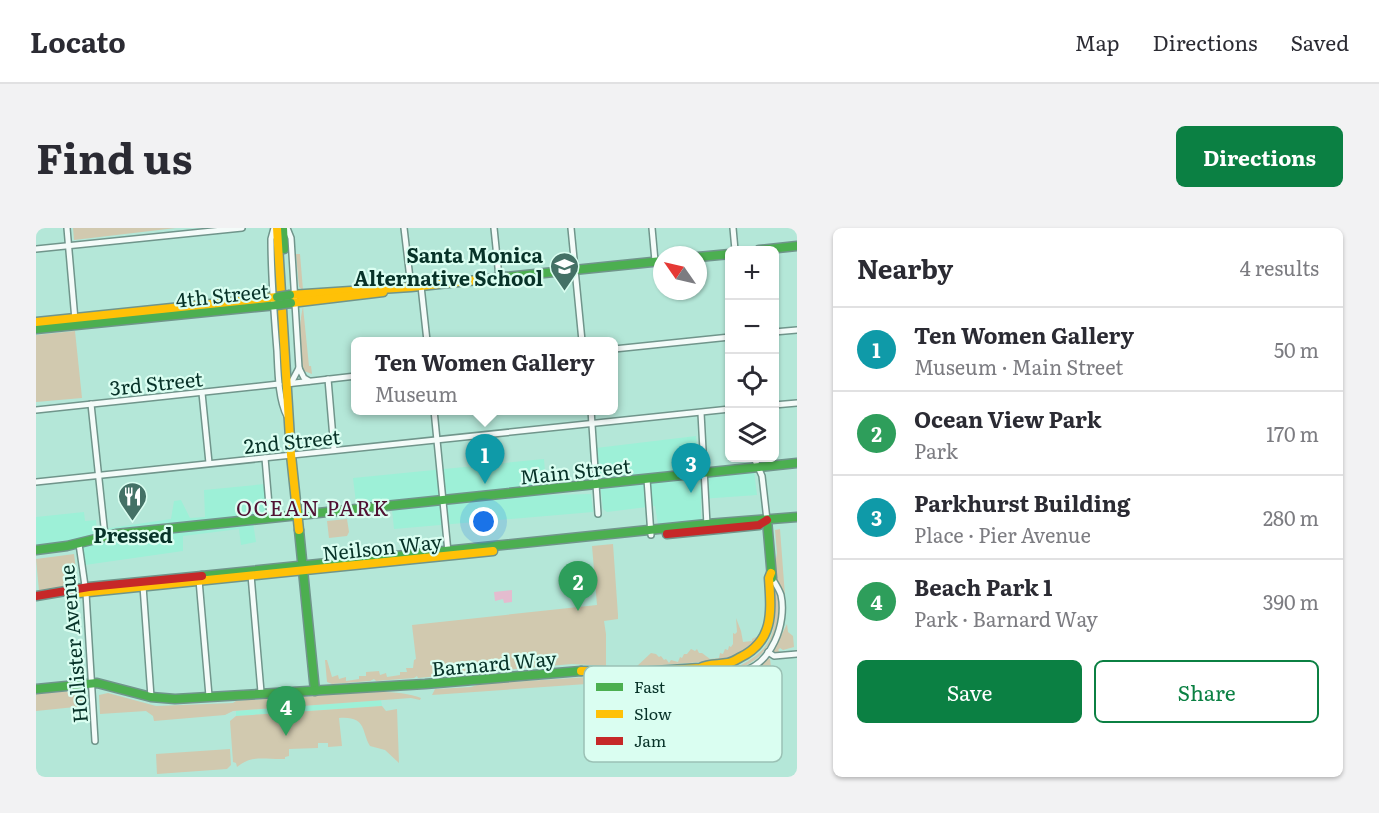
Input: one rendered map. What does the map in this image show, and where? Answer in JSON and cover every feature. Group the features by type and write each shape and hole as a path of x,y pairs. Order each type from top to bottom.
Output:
{"street":[{"path":"67,228 75,321"},
{"path":"36,249 242,228"},
{"path":"275,228 271,238 275,301 294,454 318,691"},
{"path":"275,228 285,384 294,454"},
{"path":"285,228 285,384"},
{"path":"285,228 291,238 292,299 299,368 304,378 309,381"},
{"path":"404,228 411,287"},
{"path":"494,228 499,278"},
{"path":"571,228 582,337"},
{"path":"652,228 656,246"},
{"path":"733,228 735,246"},
{"path":"779,248 797,246"},
{"path":"707,256 725,254"},
{"name":"4th Street","path":"36,322 75,321 292,299 360,296 422,285 653,262"},
{"path":"422,285 427,337"},
{"name":"4th Street","path":"36,329 75,321"},
{"path":"779,332 797,330"},
{"path":"618,349 725,337"},
{"path":"285,384 299,368"},
{"name":"3rd Street","path":"36,410 351,377"},
{"path":"328,379 334,450"},
{"path":"202,393 209,463"},
{"path":"779,405 797,403"},
{"path":"91,404 105,536"},
{"name":"2nd Street","path":"36,482 725,410"},
{"path":"701,413 707,527"},
{"path":"434,415 448,553"},
{"path":"591,415 598,514"},
{"path":"266,458 270,517"},
{"path":"756,462 762,476 767,520"},
{"name":"Main Street","path":"36,550 79,544 105,536 270,517 797,463"},
{"path":"647,479 651,532"},
{"name":"Neilson Way","path":"36,596 707,527 758,519 797,517"},
{"name":"Barnard Way","path":"752,666 768,652 778,633 782,614 779,591 772,575 767,520"},
{"name":"Hollister Avenue","path":"79,544 85,590 95,741"},
{"path":"251,573 261,692"},
{"name":"Barnard Way","path":"706,666 737,661 750,654 760,644 770,617 769,578 772,575"},
{"path":"199,579 209,696"},
{"path":"143,585 151,698"},
{"name":"Neilson Way","path":"36,601 85,590"},
{"path":"768,652 774,656 797,654"},
{"name":"Barnard Way","path":"91,684 97,683 151,698 175,699 261,692 291,693 425,684 584,671"},
{"path":"36,689 91,684"},
{"name":"Barnard Way","path":"91,684 141,699 167,703 283,696 291,693"}],"shaded area":[{"path":"73,228 176,228 74,240"},
{"path":"296,254 300,254 303,290 299,287"},
{"path":"303,307 309,366 311,366 312,374 304,371 301,356 300,330"},
{"path":"75,331 82,398 36,402 36,335"},
{"path":"696,436 699,470 753,463 757,495 701,499 701,521 658,524 655,506 607,512 603,509 596,448"},
{"path":"544,459 547,495 591,494 593,512 394,529 391,500 356,503 353,478"},
{"path":"265,484 267,514 252,516 256,542 241,545 239,529 183,536 183,551 85,565 82,548 36,554 36,517 84,512 85,521 96,520 97,530 171,519 174,501 181,500 190,518 205,517 204,490"},
{"path":"347,519 349,532 347,536 329,538 327,521"},
{"path":"780,529 785,596 775,578 777,553 775,530"},
{"path":"613,544 618,619 604,621 606,666 572,664 418,678 417,676 376,681 374,679 332,684 327,682 325,660 327,660 332,677 338,675 339,679 346,677 346,681 366,676 366,672 379,671 380,675 386,673 387,677 400,675 400,672 407,672 406,668 413,668 416,659 412,625 597,605 592,546"},
{"path":"74,554 78,585 39,591 36,559"},
{"path":"775,587 779,612 772,638 756,659 746,666 739,666 759,654 766,645 774,627"},
{"path":"512,590 512,602 504,603 503,599 495,601 494,592"},
{"path":"736,618 743,642 752,641 760,635 750,650 728,660 637,666 651,653 661,656 669,663 671,660 678,662 680,657 682,658 691,649 695,651 697,649 699,653 710,659 719,658 720,653 723,654 725,649 728,650 729,646 731,647 733,633 737,632"},
{"path":"787,624 788,632 793,636 794,647 783,650 780,648 778,650 781,653 773,652"},
{"path":"767,657 770,659 771,666 757,666"},
{"path":"584,677 584,684 432,695 435,689 471,687 480,684"},
{"path":"85,690 85,706 36,711 36,694"},
{"path":"362,692 395,692 421,698 420,700 411,698 233,711 225,715 154,721 153,716 146,711 100,714 99,695 108,693 156,706 233,703 244,700"},
{"path":"381,700 382,706 236,716 236,711"},
{"path":"382,706 386,711 397,709 399,763 385,750 370,746 359,722 348,718 339,718 342,746 328,747 328,743 318,743 318,748 289,749 289,756 285,759 248,760 237,767 233,762 230,721 236,716"},
{"path":"230,749 231,765 227,769 157,774 156,754"}],"traffic: fast":[{"path":"283,228 284,249"},
{"path":"779,248 797,246"},
{"path":"707,256 725,254"},
{"path":"506,277 653,262"},
{"path":"277,297 290,295"},
{"path":"277,305 291,303"},
{"path":"36,329 277,305"},
{"path":"36,550 67,546 116,534 797,463"},
{"path":"202,576 707,524 797,517"},
{"path":"767,520 772,578"},
{"path":"299,530 315,691"},
{"path":"36,689 97,683 151,697 175,699 425,684 581,671"}],"traffic: slow":[{"path":"277,228 291,455 299,530"},
{"path":"290,295 411,287 506,277"},
{"path":"291,303 383,292"},
{"path":"36,322 277,297"},
{"path":"79,593 493,551"},
{"path":"705,666 735,660 752,650 760,642 770,613 769,578 771,573"}],"traffic: jam":[{"path":"667,534 759,525 767,520"},
{"path":"36,596 89,587 202,576"}],"place":[{"name":"Santa Monica Alternative School","path":"564,292"},
{"name":"Ten Women Gallery","path":"485,484"},
{"name":"Parkhurst Building","path":"691,493"},
{"name":"Pressed","path":"133,522"},
{"name":"Ocean View Park","path":"578,611"},
{"name":"Beach Park 1","path":"286,736"}],"district":[{"name":"OCEAN PARK","path":"313,506"}]}
